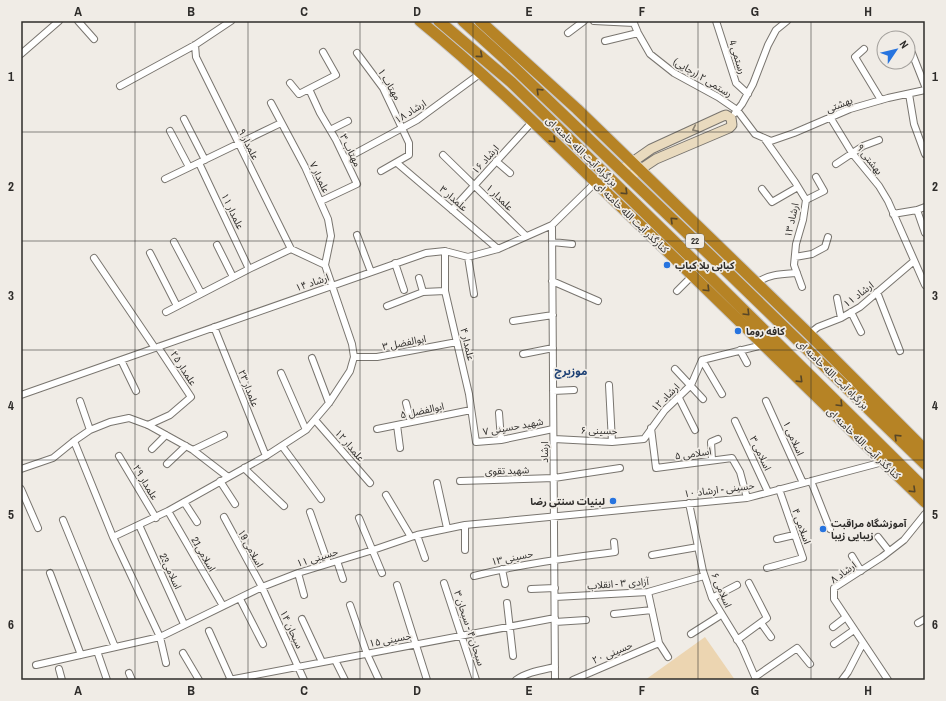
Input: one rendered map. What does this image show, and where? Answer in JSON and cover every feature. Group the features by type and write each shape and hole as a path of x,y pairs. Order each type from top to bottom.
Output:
{"highway":[{"name":"کنارگذر آیت الله خامنه ای","path":"420,21 454,49 533,121 693,275 763,345 869,441 883,462 925,502"},
{"name":"بزرگراه آیت الله خامنه ای","path":"439,21 511,82 682,249 869,441 925,489"},
{"name":"بزرگراه آیت الله خامنه ای","path":"463,21 506,60 712,257 925,464"},
{"path":"483,22 577,109 757,283 925,450"},
{"path":"454,49 461,39"},
{"path":"506,60 513,50"},
{"path":"501,92 511,82"},
{"path":"516,106 525,96"},
{"path":"712,257 720,248"},
{"path":"675,258 682,249"},
{"path":"850,374 850,390"}],"main road":[{"path":"614,146 633,153 647,152 723,116 734,114 730,128 653,161 635,166"},
{"path":"647,152 653,161"},
{"path":"625,174 635,166 647,152"},
{"path":"653,161 650,173 656,186"}],"street":[{"path":"21,54 59,21"},
{"path":"78,21 94,39"},
{"path":"120,86 195,46 231,21"},
{"path":"568,33 584,21"},
{"path":"594,21 634,22"},
{"name":"رستمی 4","path":"716,21 736,83 748,94"},
{"name":"رستمی ۲ (رجایی)","path":"634,22 638,33 650,54 674,73 718,97 755,134 763,137"},
{"path":"734,114 748,94 771,40 776,30 783,22"},
{"path":"606,41 638,33"},
{"name":"علمدار ۹","path":"195,46 196,58 291,249"},
{"path":"864,49 855,57 881,100"},
{"path":"290,83 299,94 336,75 323,52"},
{"name":"مهتاب ۱","path":"357,53 383,88 409,143 409,155 397,163"},
{"path":"916,63 925,86"},
{"name":"ارشاد ۱۸","path":"345,159 418,120 481,73"},
{"name":"مهتاب ۳","path":"309,89 357,184 321,201"},
{"name":"بهشتی","path":"763,137 771,141 794,133 850,109 925,90"},
{"path":"909,94 914,124 925,154"},
{"name":"علمدار ۷","path":"270,103 305,167 328,218 331,236 325,265"},
{"name":"بهشتی ۹","path":"830,117 852,153 879,186 894,214 925,285"},
{"name":"علمدار ۱۱","path":"184,119 249,268"},
{"path":"330,130 348,121"},
{"name":"ارشاد ۱۶","path":"452,210 533,121"},
{"path":"165,179 281,123"},
{"path":"170,131 189,167"},
{"name":"ارشاد ۱۳","path":"763,137 806,200 803,220 796,244 794,265 802,287"},
{"path":"836,164 863,146 879,140"},
{"name":"علمدار ۱","path":"443,155 526,236"},
{"path":"496,161 510,173"},
{"path":"381,171 397,163"},
{"name":"علمدار ۳","path":"397,163 498,249"},
{"path":"806,200 824,191 816,177"},
{"name":"ارشاد ۱۴","path":"21,395 426,252 445,251 468,257 498,249 552,224 596,182"},
{"path":"762,189 772,202 798,187"},
{"path":"894,214 925,207"},
{"path":"917,210 925,233"},
{"name":"ارشاد","path":"552,224 555,680"},
{"path":"357,235 371,272"},
{"path":"795,257 812,254 825,247 828,237"},
{"path":"174,242 201,293"},
{"path":"552,242 572,244"},
{"path":"217,245 233,277"},
{"path":"114,537 156,518 266,456 306,430 329,403 350,371 354,358 352,344 325,265 291,249 249,268 166,312"},
{"name":"علمدار ۴","path":"445,251 445,291 471,410 476,442"},
{"path":"150,253 178,306"},
{"path":"468,257 474,294"},
{"path":"94,258 157,347"},
{"name":"ارشاد ۱۱","path":"809,334 818,327 841,318 860,307 914,261"},
{"path":"395,263 404,290"},
{"path":"757,283 763,278 797,273"},
{"path":"677,291 693,275"},
{"path":"419,278 423,292"},
{"path":"552,281 598,301"},
{"path":"387,306 423,292 445,291"},
{"path":"878,292 900,351"},
{"path":"837,298 841,318"},
{"path":"851,312 861,332"},
{"path":"513,321 553,315"},
{"name":"علمدار ۲۳","path":"214,327 266,456"},
{"name":"ابوالفضل ۳","path":"354,358 377,358 457,342"},
{"path":"722,394 702,360 763,345"},
{"name":"علمدار ۲۵","path":"148,425 170,415 191,397 157,347"},
{"path":"524,354 553,348"},
{"path":"740,350 747,363"},
{"path":"312,358 329,403"},
{"path":"121,360 136,391"},
{"name":"ارشاد ۱۲","path":"644,439 665,410 691,385 702,360"},
{"path":"675,370 703,399"},
{"path":"281,373 306,430"},
{"path":"609,384 612,442"},
{"path":"553,391 574,390"},
{"path":"678,398 695,430"},
{"path":"80,401 90,430"},
{"name":"اسلامی ۱","path":"766,401 803,483"},
{"path":"406,403 411,422"},
{"name":"ابوالفضل ۵","path":"377,429 471,410"},
{"path":"499,413 502,440"},
{"path":"21,469 53,458 90,430 110,422 129,418 148,425 193,450 228,477"},
{"name":"علمدار ۱۲","path":"315,420 370,483"},
{"name":"اسلامی ۳","path":"735,421 768,492"},
{"path":"397,425 400,448"},
{"name":"اسلامی ۵","path":"651,428 656,468 732,458 740,472 746,498"},
{"name":"شهید حسینی ۷","path":"476,442 502,440 553,429"},
{"path":"152,448 166,435"},
{"path":"193,450 224,435"},
{"name":"حسینی ۶","path":"554,439 612,442 644,439"},
{"path":"712,460 711,442 718,439"},
{"path":"74,441 114,537 160,637 166,663"},
{"path":"167,464 186,446"},
{"path":"282,446 321,499"},
{"name":"علمدار ۲۹","path":"119,456 156,518"},
{"name":"حسینی - ارشاد ۱۰","path":"554,517 746,498 883,462"},
{"path":"244,468 284,506"},
{"name":"شهید تقوی","path":"460,481 554,478 620,468"},
{"path":"220,481 235,504"},
{"path":"811,481 830,529"},
{"path":"437,483 447,528"},
{"path":"21,489 38,528"},
{"name":"اسلامی ۴","path":"767,568 803,558 779,489"},
{"path":"386,495 414,536 425,558"},
{"path":"184,502 197,522"},
{"name":"اسلامی ۶","path":"689,503 704,576 712,598 737,640 755,677 797,648 810,664"},
{"name":"اسلامی21","path":"168,511 223,606"},
{"path":"310,512 328,563"},
{"name":"ارشاد ۸","path":"888,680 834,599 834,588 861,571 904,540 925,514"},
{"name":"حسینی ۱۱","path":"36,665 160,637 262,587 298,573 414,536 464,525 554,517"},
{"name":"اسلامی ۱9","path":"224,518 262,587"},
{"path":"359,518 382,573"},
{"path":"63,520 115,647"},
{"name":"اسلامی23","path":"139,525 184,624"},
{"path":"464,525 465,550"},
{"path":"777,539 794,535"},
{"path":"878,537 890,551"},
{"name":"حسینی ۱۳","path":"474,576 554,559 614,552 614,542"},
{"path":"652,555 698,548"},
{"path":"852,556 861,571"},
{"path":"337,561 343,579"},
{"path":"502,569 505,584"},
{"path":"50,573 81,655"},
{"path":"298,573 304,595"},
{"name":"آزادی ۳ - انقلاب","path":"555,597 648,592 704,576"},
{"name":"سبحان ۴ - سبحان ۳","path":"444,583 476,680"},
{"path":"737,640 767,618 749,583"},
{"path":"397,585 427,680"},
{"path":"712,598 737,585"},
{"name":"سبحان ۱۴","path":"262,587 304,680"},
{"path":"531,589 555,588"},
{"path":"648,592 659,643 668,657"},
{"path":"240,599 263,644"},
{"path":"507,603 513,656"},
{"path":"350,605 367,654 380,680"},
{"path":"614,614 652,610"},
{"path":"691,634 721,615"},
{"path":"833,627 846,617"},
{"path":"302,619 322,662"},
{"path":"918,623 925,619"},
{"name":"حسینی ۱۵","path":"230,680 259,677 322,662 509,626 555,620 586,620"},
{"path":"761,623 771,637"},
{"path":"834,644 854,630"},
{"path":"209,631 230,680"},
{"name":"حسینی ۲۰","path":"573,680 659,643"},
{"path":"842,680 848,672 863,643"},
{"path":"97,651 107,680"},
{"path":"184,653 199,680"},
{"path":"335,660 345,680"},
{"path":"516,680 520,677 538,671 555,667"},
{"path":"59,669 62,680"},
{"path":"129,673 132,680"}],"shaded area":[{"path":"705,637 735,680 645,680"}],"place":[{"name":"کبابی پلا کباب","path":"667,265"},
{"name":"کافه روما","path":"738,331"},
{"name":"لبنیات سنتی رضا","path":"613,501"},
{"name":"آموزشگاه مراقبت زیبایی زیبا","path":"823,529"}],"district":[{"name":"موزیرج","path":"571,371"}]}
